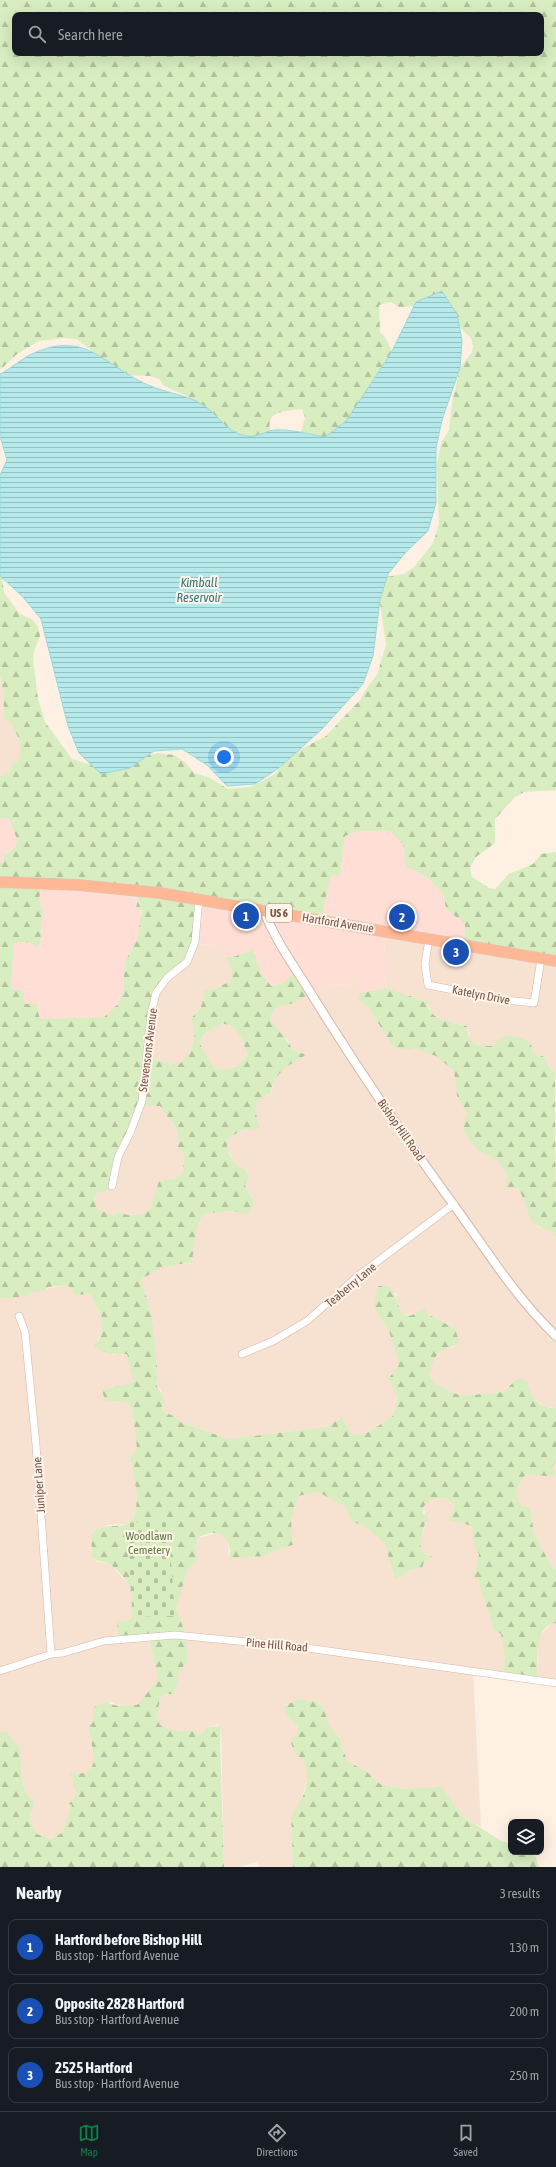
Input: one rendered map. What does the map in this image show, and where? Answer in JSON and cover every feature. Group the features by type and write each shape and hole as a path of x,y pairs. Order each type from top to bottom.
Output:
{"highway":[{"name":"Hartford Avenue","path":"0,882 112,888 199,899 556,961"}],"street":[{"name":"Stevensons Avenue","path":"112,1186 118,1157 130,1133 142,1101 152,1014 156,994 167,978 187,962 195,942 199,899"},
{"name":"Bishop Hill Road","path":"264,911 272,931 346,1050 402,1133 454,1204 499,1270 542,1322 556,1336"},
{"name":"Katelyn Drive","path":"429,939 425,964 428,985 504,1000 534,1003 541,958"},
{"name":"Teaberry Lane","path":"242,1354 272,1341 307,1321 358,1276 454,1204"},
{"name":"Juniper Lane","path":"20,1316 25,1332 36,1445 51,1654"},
{"name":"Pine Hill Road","path":"0,1671 51,1654 64,1653 104,1642 175,1635 300,1647 556,1682"}],"shaded area":[{"path":"0,676 9,721 16,729 22,753 20,760 12,764 9,773 0,777"},
{"path":"0,818 9,819 17,839 15,848 4,855 3,862 0,863"},
{"path":"358,831 391,831 397,837 403,844 406,866 429,878 444,896 446,909 465,924 464,944 386,931 384,956 390,962 388,975 385,980 387,988 361,993 358,977 352,974 351,986 331,985 314,995 282,984 271,986 262,974 253,950 233,957 226,957 220,952 219,946 195,944 199,900 322,918 330,877 333,875 340,876 345,836"},
{"path":"42,882 140,891 141,920 137,939 125,961 123,991 118,1004 104,1017 40,1019 11,989 14,943 21,941 31,942 37,947 43,910 39,899"},
{"path":"386,931 556,959 556,1088 555,1073 548,1066 545,1057 538,1055 532,1050 500,1039 492,1046 483,1046 471,1041 467,1026 445,1021 431,1013 427,1002 387,988 385,980 388,975 384,956"},
{"path":"195,944 220,946 220,952 226,957 232,972 231,981 212,990 205,998 196,1015 194,1041 185,1060 178,1065 147,1059 156,992"},
{"path":"351,974 358,977 360,982 361,993 359,998 369,1008 393,1047 414,1047 437,1056 454,1071 457,1096 490,1154 504,1168 508,1178 526,1202 527,1208 538,1227 552,1231 556,1237 556,1407 545,1407 532,1397 528,1391 511,1383 503,1392 461,1396 435,1384 429,1375 431,1363 444,1349 455,1347 455,1329 426,1313 408,1315 403,1314 398,1308 396,1292 374,1308 389,1331 399,1365 398,1398 392,1417 364,1435 355,1435 340,1418 326,1427 229,1439 182,1423 174,1416 163,1412 161,1390 156,1383 158,1376 152,1316 141,1279 164,1267 192,1262 194,1239 203,1214 229,1211 236,1213 255,1202 245,1184 249,1177 246,1170 237,1166 226,1148 227,1140 233,1135 253,1127 261,1127 255,1114 256,1105 261,1098 271,1093 275,1078 290,1064 306,1055 292,1049 287,1039 281,1036 274,1026 270,1017 275,1008 294,1003 311,993 314,995 331,985 351,986"},
{"path":"222,1023 234,1027 243,1042 247,1055 243,1062 226,1071 216,1069 202,1049 200,1042 203,1035"},
{"path":"141,1106 160,1106 166,1116 174,1121 179,1133 178,1147 184,1154 183,1173 177,1178 159,1181 150,1209 143,1214 127,1215 121,1212 112,1215 97,1209 94,1199 97,1193 109,1190 118,1158"},
{"path":"66,1285 70,1287 74,1295 90,1294 102,1317 102,1335 97,1340 113,1355 127,1354 132,1368 135,1383 102,1391 105,1401 117,1401 130,1404 132,1409 137,1448 135,1453 130,1457 135,1474 137,1506 132,1520 126,1524 107,1525 94,1531 91,1535 92,1557 97,1562 110,1564 131,1587 134,1613 130,1620 150,1640 158,1681 137,1705 120,1706 111,1702 93,1708 93,1722 88,1728 95,1762 91,1770 82,1774 71,1773 76,1794 73,1801 66,1805 73,1805 62,1833 49,1839 37,1834 29,1819 35,1802 26,1794 23,1784 20,1753 6,1732 0,1732 0,1299 27,1296 31,1292"},
{"path":"556,1460 556,1569 551,1566 534,1533 530,1508 521,1505 516,1494 521,1479 527,1474 552,1467"},
{"path":"318,1492 346,1507 352,1522 363,1525 385,1544 395,1580 410,1570 422,1568 424,1562 432,1557 423,1553 420,1544 426,1523 424,1505 431,1499 446,1498 454,1505 454,1511 448,1520 472,1527 474,1545 479,1554 475,1573 472,1574 478,1580 494,1630 501,1634 505,1661 503,1675 473,1673 481,1827 461,1815 442,1788 403,1789 380,1784 367,1772 347,1761 339,1737 329,1725 323,1706 316,1702 298,1699 285,1706 285,1715 298,1725 295,1754 304,1760 308,1774 301,1802 291,1815 293,1867 259,1867 258,1861 240,1867 224,1867 221,1724 207,1727 204,1732 199,1735 193,1730 184,1732 168,1730 160,1725 157,1717 160,1698 166,1694 175,1694 180,1670 186,1662 185,1632 176,1609 181,1588 187,1570 198,1560 195,1546 198,1538 218,1533 225,1536 228,1540 229,1559 264,1556 278,1549 293,1545 291,1520 298,1496"},
{"path":"553,1623 556,1623 556,1681 537,1679 538,1641 544,1631"}],"green space":[{"path":"0,0 556,0 556,790 524,792 515,797 495,819 495,843 476,857 470,868 472,877 489,888 495,889 509,874 533,864 541,854 556,852 556,959 464,944 465,924 446,909 444,896 429,878 406,866 403,844 390,831 358,831 345,836 340,876 333,875 330,877 322,918 200,900 195,944 188,960 156,992 147,1059 178,1065 183,1061 193,1044 194,1031 191,1018 200,1009 203,998 202,990 212,990 231,981 232,972 226,957 233,957 253,950 262,974 271,986 282,984 296,971 311,993 294,1003 275,1008 270,1017 292,1049 306,1055 283,1070 275,1080 271,1093 257,1103 256,1111 261,1128 252,1128 243,1131 227,1140 229,1154 234,1162 246,1170 249,1177 245,1185 255,1202 248,1214 229,1211 203,1214 194,1243 192,1262 164,1267 141,1279 152,1316 158,1376 156,1383 165,1402 162,1407 163,1412 174,1416 182,1423 229,1439 326,1427 341,1418 350,1431 355,1435 364,1435 392,1417 398,1398 389,1378 399,1365 389,1331 374,1308 378,1286 389,1286 393,1291 403,1314 408,1316 425,1308 426,1313 455,1329 459,1341 458,1343 439,1353 431,1367 429,1375 435,1384 461,1396 503,1392 518,1378 528,1382 530,1392 541,1405 551,1408 556,1407 556,1460 552,1467 555,1477 527,1474 521,1479 516,1494 521,1505 530,1508 534,1533 551,1566 556,1569 556,1623 543,1631 540,1638 537,1655 537,1679 503,1675 505,1661 501,1634 494,1630 478,1580 471,1574 475,1573 479,1554 474,1546 472,1527 466,1524 447,1520 454,1511 454,1505 446,1498 431,1499 424,1506 423,1513 430,1520 425,1523 420,1544 423,1553 433,1557 424,1562 422,1568 410,1570 395,1580 385,1544 363,1525 352,1522 346,1507 318,1492 298,1496 291,1520 293,1545 278,1549 264,1556 229,1559 229,1545 222,1536 212,1533 198,1538 195,1546 198,1560 187,1570 176,1609 185,1632 188,1661 180,1670 175,1694 166,1694 160,1698 157,1717 160,1725 164,1727 180,1731 193,1730 199,1735 204,1732 207,1727 218,1726 221,1724 220,1742 224,1867 0,1867 0,1732 6,1732 22,1751 20,1754 23,1784 26,1794 35,1802 29,1819 37,1834 50,1839 62,1833 72,1805 65,1804 73,1801 76,1794 70,1773 81,1773 88,1771 94,1760 88,1728 93,1722 93,1708 104,1703 120,1706 137,1705 158,1680 150,1641 119,1639 117,1623 130,1620 133,1613 134,1605 131,1590 117,1570 111,1565 92,1557 91,1535 100,1528 127,1524 132,1519 135,1512 136,1493 134,1473 130,1457 135,1453 137,1448 132,1409 129,1404 117,1401 105,1401 102,1390 134,1383 127,1354 106,1353 95,1345 102,1335 102,1317 90,1294 74,1295 70,1287 66,1285 49,1287 42,1291 31,1292 27,1296 0,1299 0,863 3,862 4,855 15,848 17,839 9,819 0,818 0,777 9,773 12,764 19,760 21,750 15,729 9,721 5,720 0,676 0,566 4,592 7,597 20,614 33,620 38,627 40,636 34,651 33,660 38,699 45,722 72,759 104,769 158,753 174,755 186,763 194,773 208,777 228,789 251,787 275,774 292,754 326,736 360,700 377,675 386,645 380,603 382,586 386,577 404,574 414,567 433,543 439,524 437,465 441,443 449,430 452,403 460,368 472,352 473,346 471,338 436,305 399,307 391,302 379,305 380,332 385,337 391,349 398,383 346,443 301,432 305,418 302,409 283,412 272,417 270,421 270,436 272,447 259,448 191,407 189,397 164,386 159,379 150,376 122,375 77,339 63,338 39,341 17,354 0,370","holes":["42,882 140,891 136,908 142,910 137,939 125,961 123,991 118,1004 104,1017 40,1019 36,1004 25,1004 23,991 11,989 14,943 26,942 37,947 40,943 43,910 39,899","222,1023 234,1027 243,1042 247,1055 241,1063 230,1069 216,1069 202,1049 200,1042 203,1035","141,1106 160,1106 176,1127 178,1132 178,1147 184,1154 183,1173 177,1178 159,1181 150,1209 143,1214 127,1215 121,1212 112,1215 97,1209 94,1199 97,1193 109,1190 118,1158"]},
{"path":"387,988 427,1002 428,1008 432,1013 442,1020 467,1026 471,1040 477,1044 492,1046 503,1037 515,1036 531,1043 532,1050 538,1055 545,1057 548,1066 555,1073 556,1237 551,1231 535,1224 531,1219 522,1195 517,1188 506,1187 508,1178 500,1164 493,1157 478,1151 463,1130 467,1113 457,1096 454,1071 436,1056 414,1048 408,1050 393,1047 369,1008 358,998 361,993"},
{"name":"Woodlawn Cemetery","path":"168,1520 175,1616 133,1617 125,1523"},
{"path":"298,1699 316,1702 323,1706 329,1725 339,1737 347,1761 367,1772 380,1784 403,1789 442,1787 461,1815 501,1841 508,1843 508,1855 535,1855 539,1867 293,1867 291,1815 303,1796 307,1782 307,1775 304,1760 295,1754 291,1743 297,1734 298,1725 285,1715 285,1706"}],"water":[{"name":"Kimball Reservoir","path":"442,291 457,314 462,340 460,368 442,420 436,448 436,503 428,531 406,552 388,574 380,600 373,656 363,684 322,729 279,768 255,784 227,786 207,765 182,749 154,751 130,768 101,774 79,753 68,726 41,619 22,596 0,576 0,475 7,460 0,436 0,374 34,353 52,347 68,345 94,353 146,384 200,403 234,432 247,436 253,436 274,430 287,430 325,437 346,421 391,353 416,302"}],"place":[{"name":"Hartford before Bishop Hill","path":"246,916"},
{"name":"Opposite 2828 Hartford","path":"402,917"},
{"name":"2525 Hartford","path":"456,952"}]}
